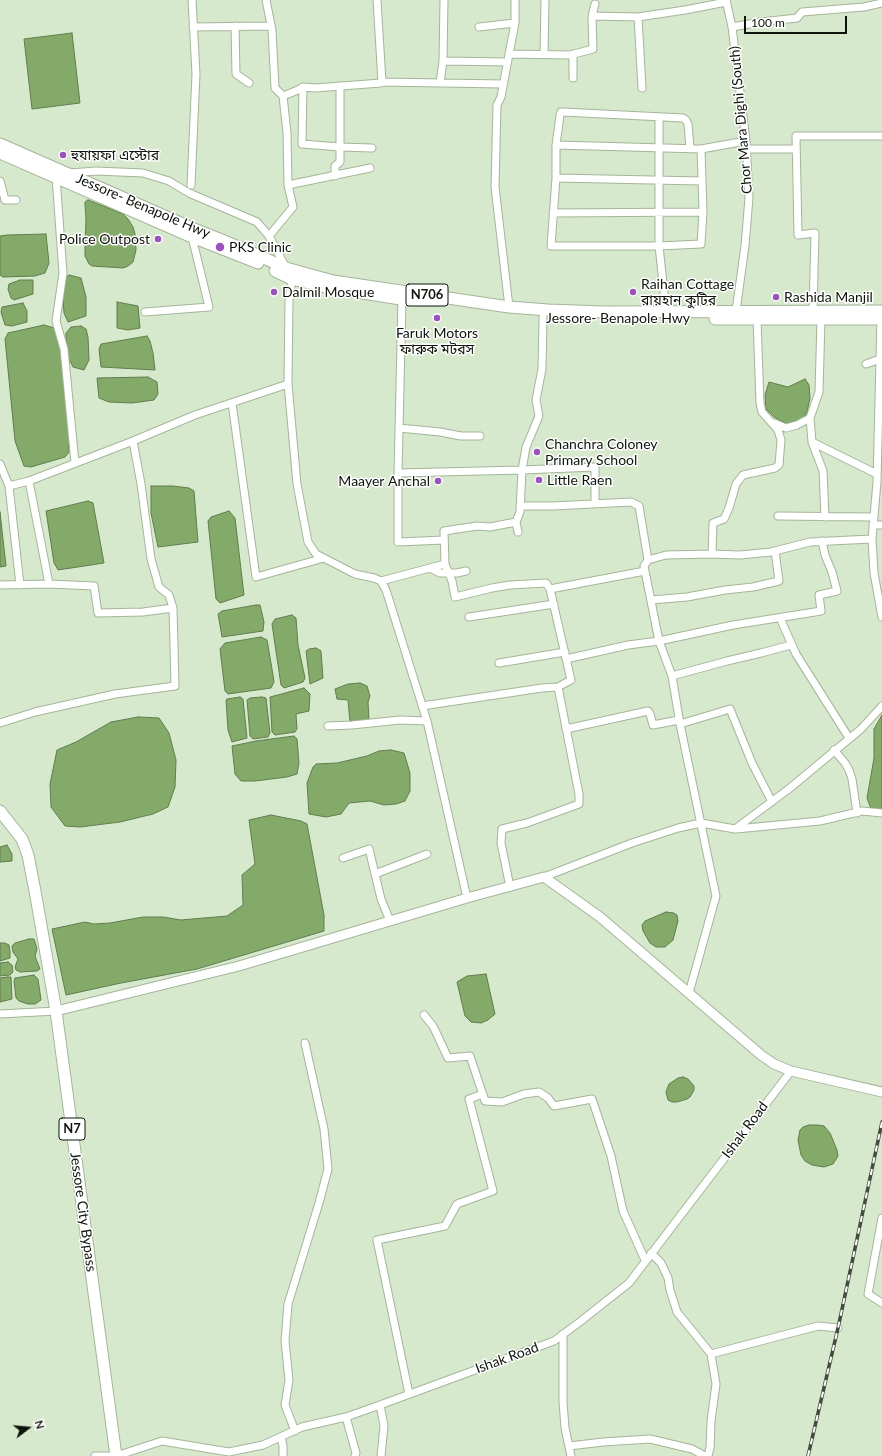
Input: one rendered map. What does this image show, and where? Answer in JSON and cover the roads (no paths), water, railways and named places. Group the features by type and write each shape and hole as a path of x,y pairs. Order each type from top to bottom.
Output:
{"highway":[{"name":"Jessore- Benapole Hwy","path":"0,144 61,175 192,237 248,259 292,279 339,290 544,317 757,319 817,315"},
{"name":"Jessore- Benapole Hwy","path":"0,153 61,175 244,249 286,268 333,281 509,307 555,311 736,311 817,315 881,315"},
{"name":"Jessore City Bypass","path":"0,811 22,839 28,855 56,1011 116,1456"}],"street":[{"path":"191,185 196,74 192,0"},
{"path":"266,0 271,26 275,88 283,96 287,133 288,185 293,207 269,236"},
{"path":"377,0 382,82 503,84"},
{"path":"440,83 443,61 444,0"},
{"path":"509,307 495,187 497,105 501,97 515,23 515,0"},
{"path":"544,54 545,0"},
{"path":"592,16 638,17 685,10 726,1"},
{"name":"Chor Mara Dighi (South)","path":"726,1 732,27 746,145 749,198 745,246 736,311"},
{"path":"732,27 797,18 802,12 864,7 882,3"},
{"path":"509,54 573,54 593,50 592,16 595,4"},
{"path":"638,17 642,88"},
{"path":"479,27 515,23"},
{"path":"235,26 236,74 249,83"},
{"path":"194,27 271,26"},
{"path":"573,54 573,78"},
{"path":"443,61 507,62"},
{"path":"283,96 303,87 315,88 380,84"},
{"path":"335,176 334,166 340,162 340,86"},
{"path":"303,87 302,144 372,148"},
{"path":"690,148 688,124 686,120 682,118 561,112 556,145 556,178 552,213 551,246 659,246 701,244 703,212 701,149"},
{"path":"659,117 659,246 666,311"},
{"path":"825,517 823,471 812,442 810,418 819,392 815,233 798,235 796,136 882,136"},
{"path":"556,145 701,149 746,145 796,149"},
{"path":"288,185 370,168"},
{"path":"75,463 64,350 56,321 63,273 61,175 96,171 143,173 169,181 189,193 257,222 269,236 292,279 289,300 288,384 297,484 308,542 316,554 355,574 381,581 445,564"},
{"path":"556,178 660,181 701,180"},
{"path":"0,181 2,200 16,200"},
{"path":"552,213 703,212"},
{"path":"145,312 209,307 192,237"},
{"path":"402,299 398,542 444,540"},
{"path":"881,315 880,430 877,474 878,507 874,521 872,539 874,573 882,617"},
{"path":"518,532 516,522 518,519 520,506 522,470 526,447 539,416 536,400 542,369 544,317"},
{"path":"712,554 713,523 724,519 736,484 743,475 775,468 778,465 780,440 778,430 762,412 760,404 757,319"},
{"path":"866,364 880,358"},
{"path":"9,486 29,481 133,441 195,415 288,384"},
{"path":"232,403 256,577 324,558"},
{"path":"771,422 786,428 797,425 810,418"},
{"path":"399,428 440,432 461,436 480,436"},
{"path":"0,723 35,712 115,694 175,686 173,608 169,596 159,587 152,559 133,441"},
{"path":"812,442 877,474"},
{"path":"0,464 9,486 20,584"},
{"path":"398,473 595,467 595,504"},
{"path":"29,481 49,584"},
{"path":"520,506 631,502 639,506 648,560"},
{"path":"778,516 825,517 874,521 882,525"},
{"path":"422,706 542,688 558,687 571,680 554,604 550,589 546,583 510,585 455,597 452,581 445,564 444,531 477,526 490,527 516,522"},
{"path":"689,993 716,896 672,676 658,641 644,566 648,560 666,555 740,555 775,551 810,542 872,539"},
{"path":"499,663 565,656 658,641 733,625 821,610 819,595 836,591 832,572 825,555 822,541"},
{"path":"651,600 687,597 725,590 753,588 779,581 775,551"},
{"path":"429,568 440,573 457,573 466,571"},
{"path":"550,589 645,571"},
{"path":"381,581 386,590 427,721 467,898"},
{"path":"0,585 49,584 94,586 98,613 143,612 173,608"},
{"path":"469,617 554,604"},
{"path":"780,618 791,645 849,738"},
{"path":"672,676 791,645"},
{"path":"510,887 501,843 502,829 527,823 579,804 579,794 558,687"},
{"path":"735,829 772,802 861,729 882,706"},
{"path":"566,729 648,711 653,725 680,722 730,709 752,763 772,802"},
{"path":"328,726 400,720 427,721"},
{"path":"834,750 849,770 852,779 857,813"},
{"path":"0,1014 56,1011 239,966 467,898 544,878 632,843 678,828 701,823 735,829 820,821 862,812 882,813"},
{"path":"342,858 369,849 382,900 390,921"},
{"path":"375,874 427,854"},
{"path":"544,878 600,917 761,1055 774,1064 791,1071 882,1092"},
{"path":"424,1015 433,1026 448,1058 470,1056 485,1100 502,1102 524,1094 539,1092 548,1098 554,1106 592,1099 611,1156 623,1211 645,1260"},
{"path":"295,1431 285,1405 289,1380 285,1341 288,1304 320,1204 328,1169 324,1129 305,1043"},
{"name":"Ishak Road","path":"95,1456 116,1456 162,1441 229,1452 263,1445 302,1427 346,1417 554,1341 629,1282 791,1071"},
{"path":"409,1394 377,1240 445,1226 457,1204 493,1191 469,1099 482,1094"},
{"path":"882,1218 868,1294 882,1303"},
{"path":"569,1446 650,1439 692,1449 708,1456 716,1384 711,1354 677,1312 668,1278 661,1263 651,1253"},
{"path":"711,1354 818,1326 838,1328"},
{"path":"563,1334 563,1402 571,1456"},
{"path":"380,1405 384,1426 382,1456"},
{"path":"346,1417 356,1453 355,1456"},
{"path":"281,1437 284,1446 282,1456"}],"railway":[{"path":"808,1456 838,1328 882,1122"}],"place":[{"name":"হুযায়ফা এস্টোর","path":"63,155"},
{"name":"Police Outpost","path":"158,239"},
{"name":"PKS Clinic","path":"220,247"},
{"name":"Dalmil Mosque","path":"274,292"},
{"name":"Raihan Cottage রায়হান কুটির","path":"633,292"},
{"name":"Rashida Manjil","path":"776,297"},
{"name":"Faruk Motors ফারুক মটরস","path":"437,318"},
{"name":"Chanchra Coloney Primary School","path":"537,452"},
{"name":"Little Raen","path":"539,480"},
{"name":"Maayer Anchal","path":"438,481"}]}
